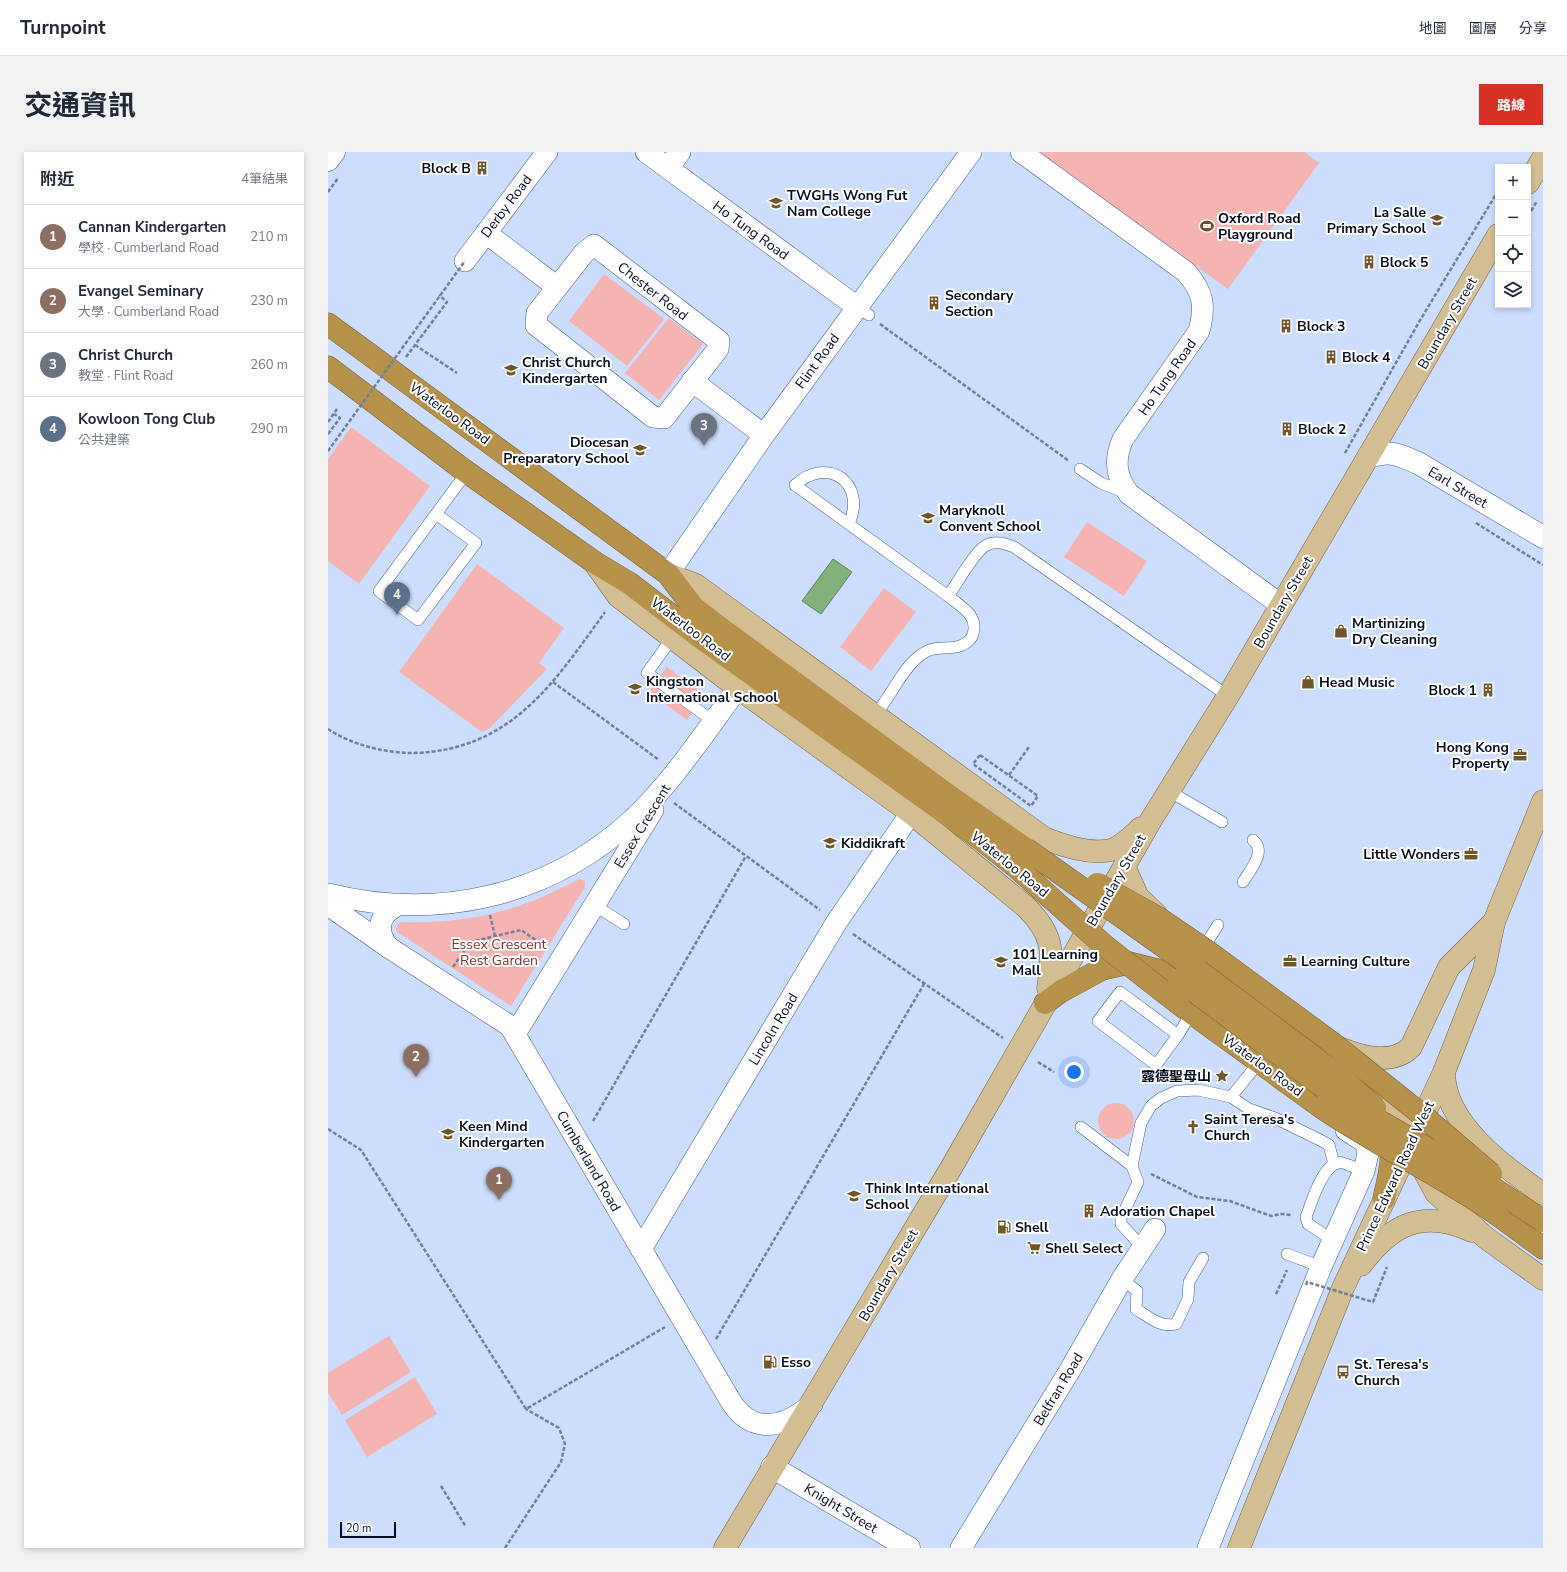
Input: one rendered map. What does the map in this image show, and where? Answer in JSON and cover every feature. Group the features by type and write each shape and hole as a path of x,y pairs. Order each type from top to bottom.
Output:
{"highway":[{"name":"Waterloo Road","path":"328,324 668,574 692,625 999,853 1105,946 1178,1003 1346,1124 1474,1198 1543,1248"},
{"name":"Waterloo Road","path":"328,367 466,472 594,562 629,583 945,793 1035,844 1127,899 1207,951 1331,1042 1421,1114 1543,1217"},
{"path":"1035,844 1200,972 1342,1078 1375,1108 1386,1127 1392,1150 1391,1166 1384,1198"},
{"path":"1045,1003 1060,992 1102,969 1129,963 1157,970 1179,980 1334,1095 1472,1174 1543,1221"}],"main road":[{"path":"1531,178 1543,158"},
{"name":"Boundary Street","path":"725,1548 951,1168 1151,820 1228,696 1497,236"},
{"name":"Waterloo Road","path":"668,574 696,585 875,715 1035,844 1063,846 1096,851 1112,850 1130,838 1151,820"},
{"name":"Waterloo Road","path":"692,625 738,688 911,813 1010,893 1037,918 1046,932 1052,947 1052,962 1045,1003"},
{"name":"Prince Edward Road West","path":"1239,1548 1343,1288 1444,1072 1484,970 1494,922 1543,801"},
{"path":"1010,893 1023,895 1028,894 1036,889 1051,868 1054,849 1035,844"},
{"path":"1124,866 1138,897 1143,903 1202,950 1354,1064 1380,1090 1411,1143 1436,1193 1486,1238 1543,1279"},
{"path":"1324,1041 1361,1056 1392,1058 1405,1052 1411,1047 1449,968 1494,922"},
{"path":"1444,1072 1444,1083 1449,1099 1459,1118 1471,1134 1487,1150 1520,1178 1543,1194"},
{"path":"1486,1238 1476,1205 1479,1196 1491,1184 1499,1180 1506,1178 1520,1178"},
{"path":"1343,1288 1374,1250 1399,1229 1411,1222 1431,1220 1447,1222 1456,1224 1486,1238"}],"street":[{"path":"328,160 334,152"},
{"name":"Derby Road","path":"465,261 547,152"},
{"name":"Ho Tung Road","path":"646,152 674,160 838,293 863,311"},
{"name":"Flint Road","path":"668,574 764,435 863,311 881,274 971,152"},
{"name":"Ho Tung Road","path":"1021,152 1186,272 1196,284 1202,299 1203,316 1199,331 1123,439 1118,450 1116,462 1117,473 1129,494 1281,605"},
{"path":"486,233 557,287"},
{"name":"Chester Road","path":"594,245 719,341 718,349 692,381 664,418 653,416 536,325 537,313 584,253 594,245"},
{"path":"692,381 764,435"},
{"name":"Earl Street","path":"1368,457 1384,452 1399,455 1418,463 1543,537"},
{"name":"Essex Crescent","path":"328,894 373,903 434,905 483,898 536,881 587,854 611,838 632,820 653,799 667,770 713,721 738,688"},
{"name":"Essex Crescent","path":"515,1034 663,794 667,770"},
{"name":"Lincoln Road","path":"641,1249 836,923 911,813"},
{"name":"Essex Crescent","path":"587,854 599,856 605,860 609,864 613,875"},
{"name":"Cumberland Road","path":"328,905 388,947 510,1026 730,1400 740,1413 757,1423 768,1425 780,1424 797,1416 812,1403"},
{"path":"388,947 382,940 380,923 384,915 390,909 398,905"},
{"name":"Waterloo Road","path":"1189,1017 1256,1066 1335,1116 1363,1141 1366,1162"},
{"name":"Prince Edward Road West","path":"1208,1548 1321,1267 1366,1162"},
{"name":"Belfran Road","path":"961,1548 1070,1370 1122,1279 1155,1229"},
{"name":"Knight Street","path":"772,1467 909,1548"}],"lane":[{"path":"1080,469 1101,483 1129,494"},
{"path":"436,514 476,543 418,620 379,591 466,472"},
{"path":"849,524 854,513 854,500 850,487 842,478 830,472 817,472 805,476 795,484 801,489 849,524 948,596 970,613 974,620 975,628 973,636 961,646 940,647 927,651 916,658 875,715"},
{"path":"948,596 985,546 995,543 1005,543 1014,547 1228,696"},
{"path":"692,625 647,673 713,721"},
{"path":"1169,791 1222,822"},
{"path":"1243,882 1258,856 1258,848 1253,840"},
{"path":"594,905 624,924"},
{"path":"1202,950 1218,925"},
{"path":"1178,1035 1120,992 1098,1021 1156,1065 1178,1035 1189,1017"},
{"path":"1231,1097 1256,1066"},
{"path":"1132,1166 1141,1123 1151,1106 1161,1098 1177,1092 1198,1090 1231,1097 1249,1109 1275,1118 1322,1141 1329,1145 1334,1164"},
{"path":"1081,1127 1132,1166 1138,1182 1123,1211 1121,1224 1143,1248"},
{"path":"1333,1240 1308,1224 1306,1217 1325,1172 1334,1164 1366,1162"},
{"path":"1287,1254 1321,1267"},
{"path":"1122,1279 1137,1291 1136,1309 1161,1324 1167,1326 1176,1324 1188,1299 1189,1282 1203,1258"}],"path":[{"path":"1341,459 1419,322 1495,196"},
{"path":"328,450 465,261"},
{"path":"402,363 447,302 439,295"},
{"path":"863,311 1080,469"},
{"path":"415,345 457,373"},
{"path":"328,422 337,409"},
{"path":"328,434 340,418 334,414"},
{"path":"328,729 349,740 387,751 407,753 446,750 472,742 502,728 518,717 553,682 608,609"},
{"path":"553,682 667,770"},
{"path":"1009,775 1029,747"},
{"path":"980,755 1038,796"},
{"path":"672,802 826,914"},
{"path":"593,1120 746,856"},
{"path":"489,911 495,936"},
{"path":"451,971 470,942 522,930 550,949"},
{"path":"847,930 1003,1038"},
{"path":"715,1340 924,984"},
{"path":"1038,1062 1054,1072"},
{"path":"328,1129 361,1150 526,1409 559,1428 565,1444 561,1462 505,1548"},
{"path":"1132,1166 1197,1197 1230,1201 1271,1216 1281,1214 1306,1217"},
{"path":"1306,1285 1307,1282 1373,1302 1389,1262"},
{"path":"526,1409 669,1324"},
{"path":"441,1486 466,1527"}],"green space":[{"name":"Oxford Road Playground","path":"1037,152 1304,152 1319,163 1228,289"},
{"path":"604,274 664,319 627,366 569,321"},
{"path":"669,318 703,344 659,400 625,373"},
{"path":"351,427 430,486 359,584 328,561 328,459"},
{"path":"1087,522 1147,561 1124,596 1064,557"},
{"path":"477,564 564,628 539,663 547,669 490,728 482,732 399,672"},
{"path":"884,588 916,612 871,671 840,647"},
{"path":"667,667 705,695 687,720 649,692"},
{"name":"Essex Crescent Rest Garden","path":"579,879 585,881 585,887 511,1006 397,932 396,929 398,924 401,922 449,921 471,918 515,907 536,900"},
{"path":"1120,1103 1129,1108 1133,1114 1133,1128 1129,1134 1120,1139 1112,1139 1103,1134 1099,1128 1098,1117 1103,1108 1109,1104"},
{"path":"389,1336 411,1372 342,1415 328,1393 328,1373"},
{"path":"415,1377 437,1414 367,1457 345,1420"}],"shaded area":[{"path":"833,559 852,572 821,614 802,601"}],"place":[{"name":"Block B","path":"482,168"},
{"name":"TWGHs Wong Fut Nam College","path":"776,203"},
{"name":"La Salle Primary School","path":"1437,220"},
{"name":"Oxford Road Playground","path":"1207,226"},
{"name":"Block 5","path":"1369,262"},
{"name":"Secondary Section","path":"934,303"},
{"name":"Block 3","path":"1286,326"},
{"name":"Block 4","path":"1331,357"},
{"name":"Christ Church Kindergarten","path":"511,370"},
{"name":"Block 2","path":"1287,429"},
{"name":"Christ Church","path":"704,446"},
{"name":"Diocesan Preparatory School","path":"640,450"},
{"name":"Maryknoll Convent School","path":"928,518"},
{"name":"Kowloon Tong Club","path":"397,615"},
{"name":"Martinizing Dry Cleaning","path":"1341,631"},
{"name":"Head Music","path":"1308,682"},
{"name":"Kingston International School","path":"635,689"},
{"name":"Block 1","path":"1488,690"},
{"name":"Hong Kong Property","path":"1520,755"},
{"name":"Kiddikraft","path":"830,843"},
{"name":"Little Wonders","path":"1471,854"},
{"name":"Learning Culture","path":"1290,961"},
{"name":"101 Learning Mall","path":"1001,962"},
{"name":"露德聖母山","path":"1222,1076"},
{"name":"Evangel Seminary","path":"416,1077"},
{"name":"Saint Teresa's Church","path":"1193,1127"},
{"name":"Keen Mind Kindergarten","path":"448,1134"},
{"name":"Think International School","path":"854,1196"},
{"name":"Cannan Kindergarten","path":"499,1200"},
{"name":"Adoration Chapel","path":"1089,1211"},
{"name":"Shell","path":"1004,1227"},
{"name":"Shell Select","path":"1034,1248"},
{"name":"Esso","path":"770,1362"},
{"name":"St. Teresa's Church","path":"1343,1372"}]}
